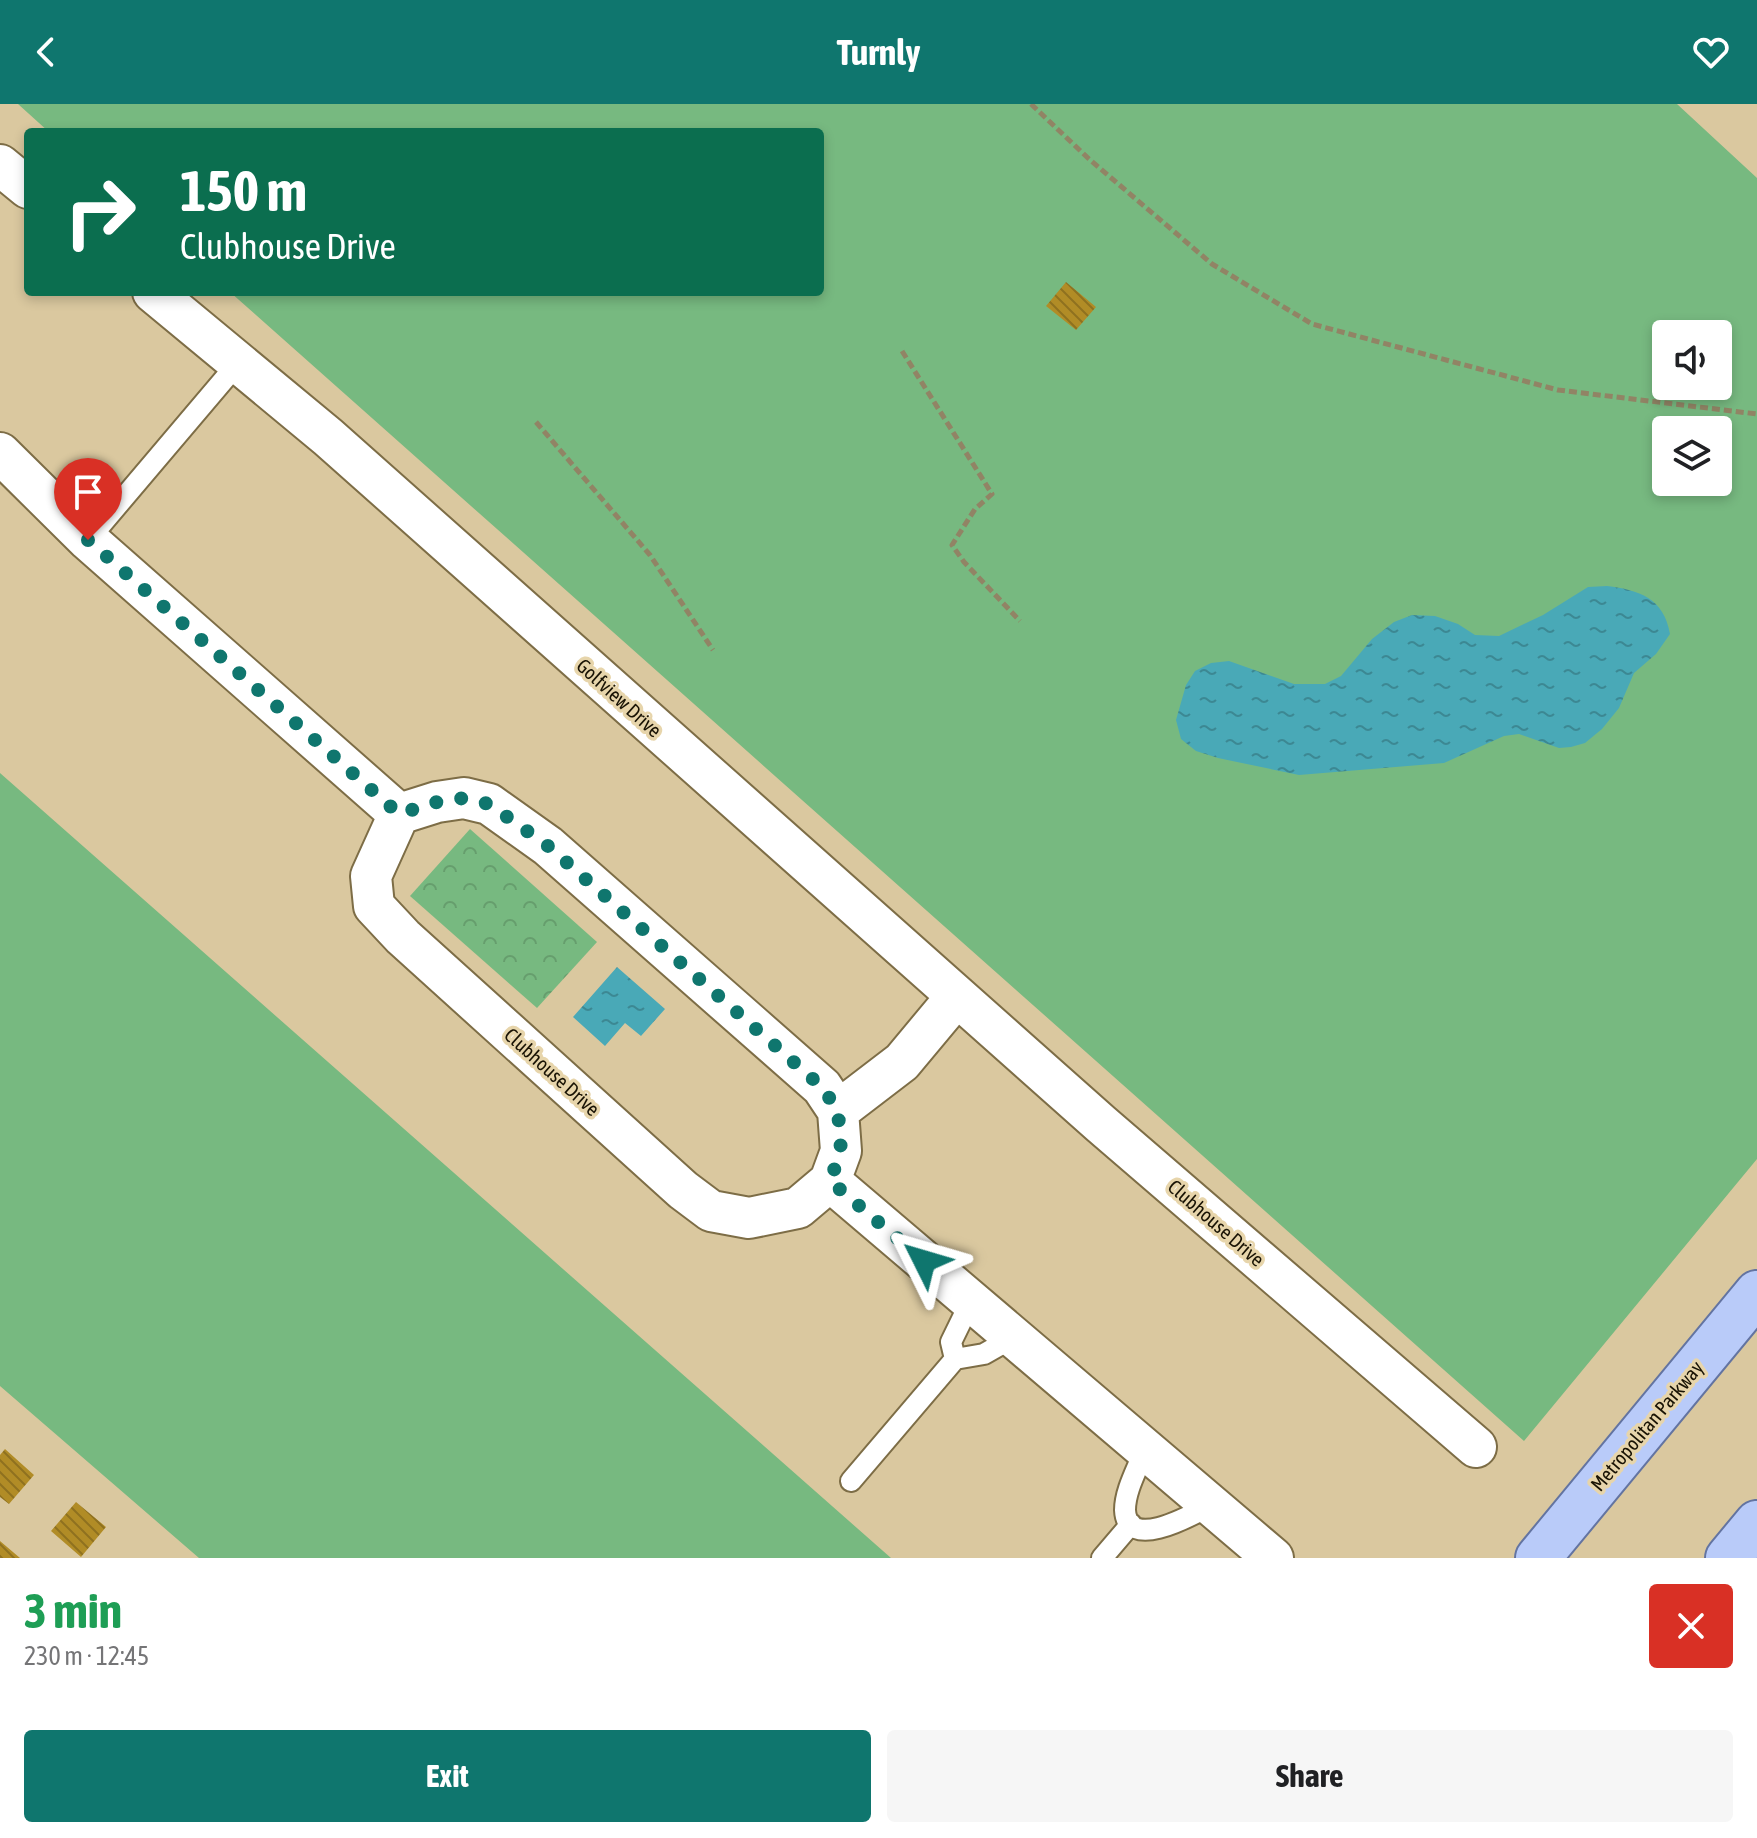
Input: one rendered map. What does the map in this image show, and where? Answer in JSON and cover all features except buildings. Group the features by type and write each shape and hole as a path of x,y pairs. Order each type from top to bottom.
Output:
{"main road":[{"name":"Metropolitan Parkway","path":"1538,1558 1757,1293"},
{"path":"1728,1558 1757,1523"}],"street":[{"path":"0,165 24,185"},
{"name":"Golfview Drive","path":"158,296 328,437 957,996"},
{"path":"0,453 88,540 399,814 437,802 464,798 489,804 548,846 822,1087 838,1111 841,1151 830,1181 1273,1558"},
{"name":"Clubhouse Drive","path":"399,814 371,876 374,906 403,937 683,1190 711,1211 749,1218 798,1208 830,1181"},
{"path":"838,1111 902,1062 957,996"},
{"name":"Clubhouse Drive","path":"957,996 1476,1447"}],"lane":[{"path":"88,540 238,363"},
{"path":"955,1359 951,1342 971,1301"},
{"path":"851,1481 955,1359 984,1354 1014,1337"},
{"path":"1145,1449 1126,1500 1125,1514 1131,1524 1141,1529 1157,1530 1211,1505"},
{"path":"1102,1558 1131,1524"}],"path":[{"path":"1031,104 1089,159 1212,264 1312,324 1558,390 1757,414"},
{"path":"902,351 992,494 975,509 952,545 1020,621"},
{"path":"536,422 650,555 713,650"}],"green space":[{"path":"18,104 1677,104 1757,178 1757,1159 1524,1441 235,296 824,296 824,128 45,128"},
{"path":"0,773 891,1558 199,1558 0,1386"},
{"path":"470,829 597,942 537,1008 410,896"}],"water":[{"path":"1607,586 1639,593 1656,604 1670,634 1656,654 1634,673 1619,708 1602,729 1585,743 1559,748 1519,734 1504,736 1444,763 1299,775 1218,758 1196,751 1181,739 1176,720 1186,685 1195,671 1211,663 1229,661 1294,684 1325,684 1341,676 1372,639 1394,622 1412,615 1435,616 1458,624 1475,635 1499,636 1543,615 1588,587"},
{"path":"617,967 665,1009 641,1036 625,1023 605,1046 573,1017"}],"route":[{"path":"88,540 399,814 437,802 464,798 489,804 548,846 822,1087 838,1111 841,1151 830,1181 924,1261"}]}
